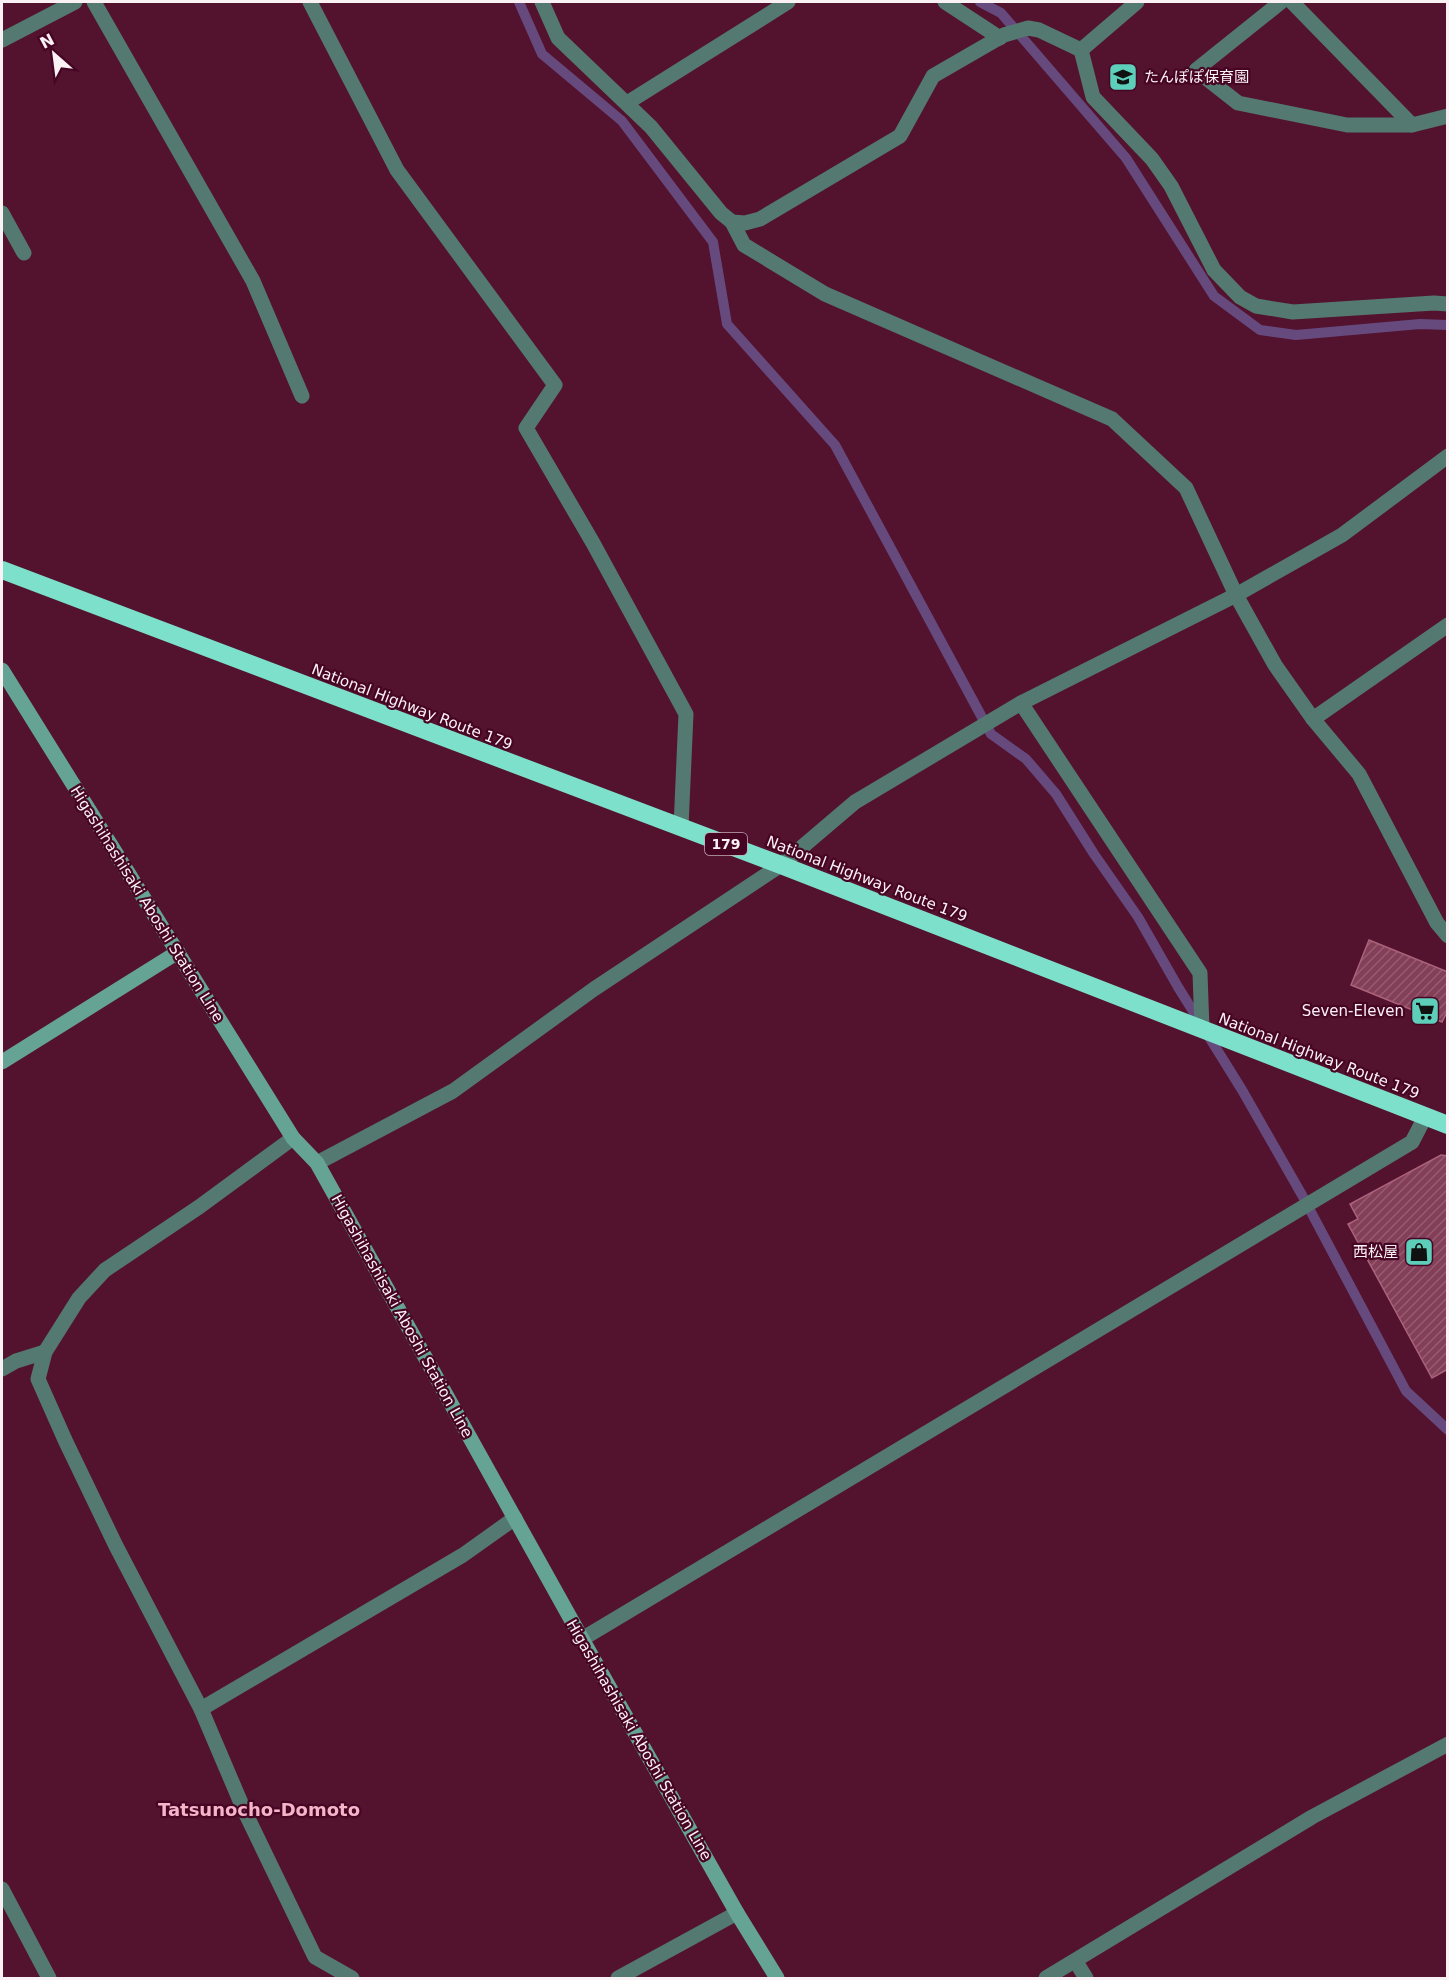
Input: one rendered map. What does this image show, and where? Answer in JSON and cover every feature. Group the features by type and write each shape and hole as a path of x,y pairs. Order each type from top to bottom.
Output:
{"highway":[{"name":"National Highway Route 179","path":"2,570 781,865 1448,1125"}],"main road":[{"name":"Higashihashisaki Aboshi Station Line","path":"2,670 293,1138 317,1163 582,1639 737,1913 777,1978"},
{"path":"2,1062 178,952"}],"street":[{"path":"2,40 75,2"},
{"path":"94,2 253,281 302,396"},
{"path":"310,2 397,170 555,385 526,428 593,543 686,714 681,827"},
{"path":"542,2 558,38 651,126 721,213 732,222 744,245 825,294 1112,419 1186,488 1236,595 1275,665 1313,719 1359,774 1437,923 1448,936"},
{"path":"627,104 788,2"},
{"path":"945,2 1000,38"},
{"path":"1081,50 1137,2"},
{"path":"1281,2 1196,70 1238,103 1347,125 1412,125 1448,116"},
{"path":"1292,2 1412,125"},
{"path":"732,222 745,223 760,219 900,136 933,76 1000,38 1028,28 1040,30 1081,50 1093,97 1152,159 1171,186 1214,270 1240,297 1256,306 1293,312 1448,304"},
{"path":"2,213 24,253"},
{"path":"317,1163 453,1091 594,989 781,865 855,802 1021,703 1236,595 1342,535 1448,456"},
{"path":"1313,719 1448,625"},
{"path":"1021,703 1200,973 1202,1029"},
{"path":"582,1639 1412,1142 1425,1117"},
{"path":"293,1138 199,1207 105,1270 79,1298 45,1352 38,1379 116,1546 201,1709 244,1810 315,1957 352,1978"},
{"path":"2,1369 16,1361 45,1352"},
{"path":"201,1709 463,1555 515,1518"},
{"path":"1046,1978 1076,1962 1312,1817 1448,1744"},
{"path":"2,1889 49,1978"},
{"path":"618,1978 737,1913"},
{"path":"1076,1962 1086,1978"}],"building":[{"path":"1369,940 1448,972 1448,1010 1442,1022 1351,985"},
{"path":"1441,1155 1448,1156 1448,1369 1432,1378 1348,1224 1358,1219 1350,1204"}],"waterway":[{"path":"519,2 542,54 622,121 713,242 727,324 835,445 991,734 1026,759 1056,794 1138,917 1302,1195 1406,1391 1448,1430"},
{"path":"980,2 1001,13 1126,158 1214,296 1260,330 1296,335 1420,324 1448,325"}],"place":[{"name":"たんぽぽ保育園","path":"1123,77"},
{"name":"Seven-Eleven","path":"1425,1011"},
{"name":"西松屋","path":"1419,1252"}],"district":[{"name":"Tatsunocho-Domoto","path":"259,1809"}]}
